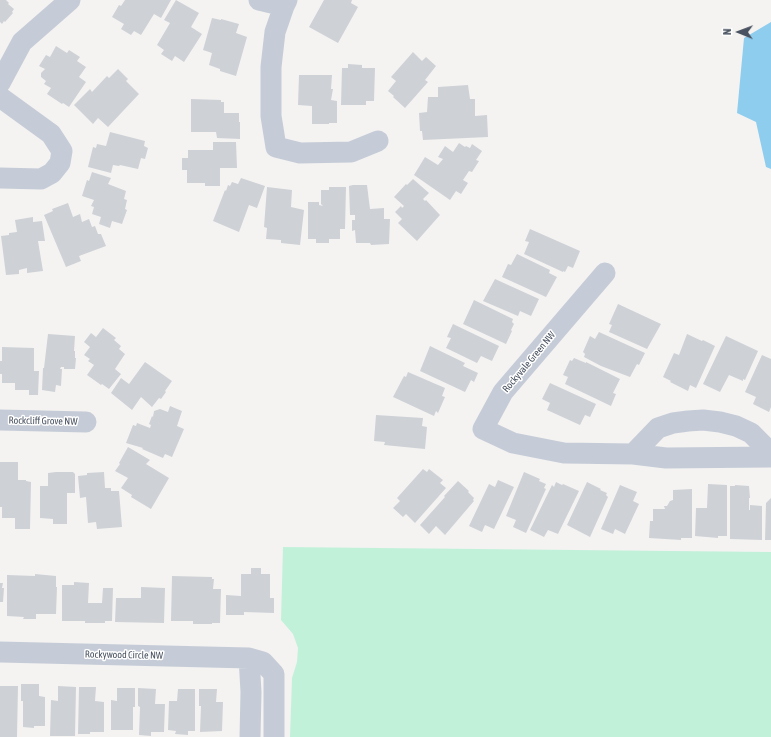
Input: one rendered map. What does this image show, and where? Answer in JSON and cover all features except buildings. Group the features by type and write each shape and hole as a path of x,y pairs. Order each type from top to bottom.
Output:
{"street":[{"path":"0,83 22,42 70,0"},
{"path":"259,0 286,3 275,32 271,67 270,116 276,147 300,153 351,152 378,141"},
{"path":"0,97 51,134 62,151 60,162 52,174 40,179 0,178"},
{"name":"Rockyvale Green NW","path":"605,273 503,392 483,429 513,443 564,453 633,454 666,458 771,457"},
{"name":"Rockcliff Grove NW","path":"0,420 86,422"},
{"path":"633,454 658,428 688,420 720,422 736,426 751,433 771,454"},
{"name":"Rockywood Circle NW","path":"0,652 249,658 263,662 274,674 274,737"},
{"path":"249,658 251,692 250,737"}],"green space":[{"path":"283,547 771,552 771,737 290,737 292,678 297,662 298,648 293,634 281,620"}],"water":[{"path":"771,22 771,169 766,167 756,122 737,113 744,38"}]}
